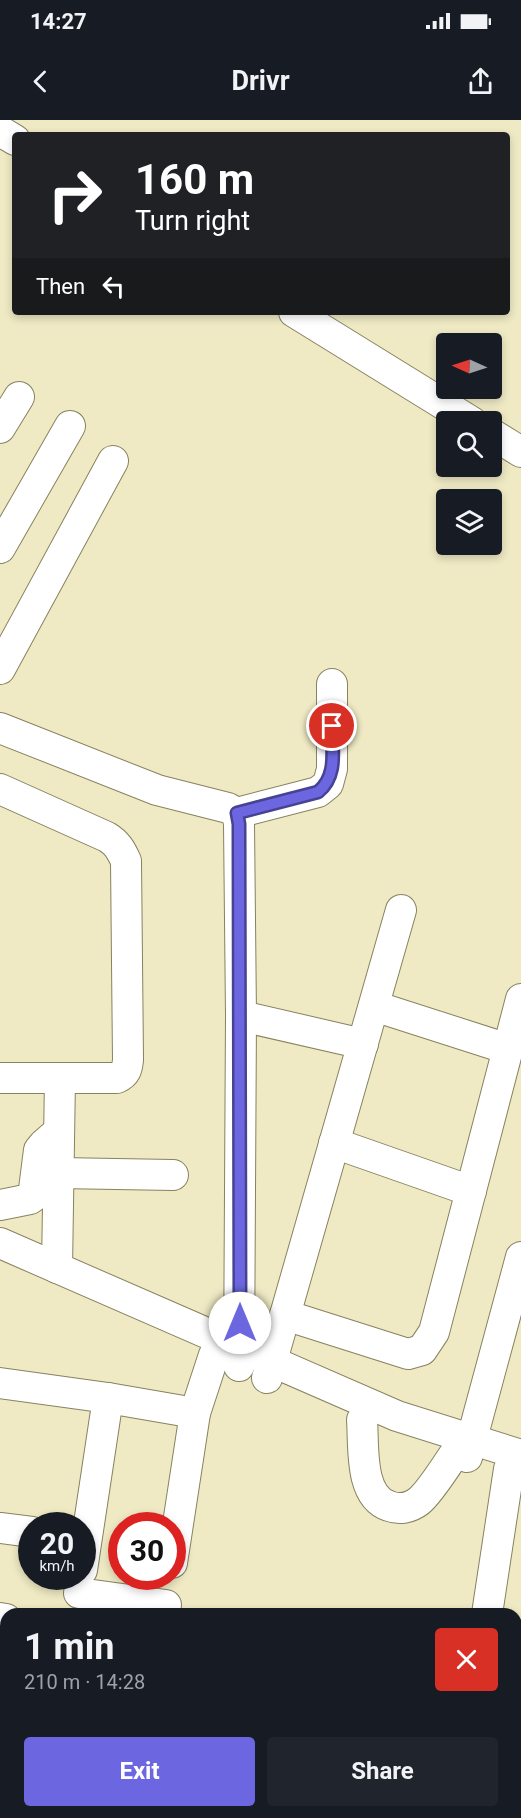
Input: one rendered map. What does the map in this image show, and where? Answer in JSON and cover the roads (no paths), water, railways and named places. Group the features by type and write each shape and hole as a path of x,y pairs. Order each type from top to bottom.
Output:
{"street":[{"path":"299,315 454,411"},
{"path":"0,429 19,397"},
{"path":"0,548 70,426"},
{"path":"502,440 521,452"},
{"path":"0,669 113,461"},
{"path":"0,728 157,790 228,808 237,813 318,792 328,784 332,769 332,684"},
{"path":"0,789 107,837 117,843 126,861 127,1069 117,1078 0,1078"},
{"path":"180,1512 195,1413 231,1356 241,1016 237,813"},
{"path":"270,1369 401,910"},
{"path":"285,1316 408,1354 423,1350 434,1332 521,999"},
{"path":"374,1006 508,1049"},
{"path":"241,1016 363,1044"},
{"path":"57,1268 60,1078"},
{"path":"2,1250 3,1205 33,1197 39,1150 59,1131"},
{"path":"334,1143 471,1191"},
{"path":"59,1173 173,1175"},
{"path":"2,1250 57,1268 231,1356"},
{"path":"2,1250 231,1356 397,1416 465,1450"},
{"path":"362,1420 367,1483 371,1494 381,1504 395,1508 408,1507 420,1500 465,1450 521,1257"},
{"path":"270,1369 362,1420 391,1432 465,1450 517,1466 488,1608"},
{"path":"0,1383 195,1413"},
{"path":"90,1512 108,1398"},
{"path":"0,1528 18,1530"},
{"path":"96,1590 167,1598"}]}
